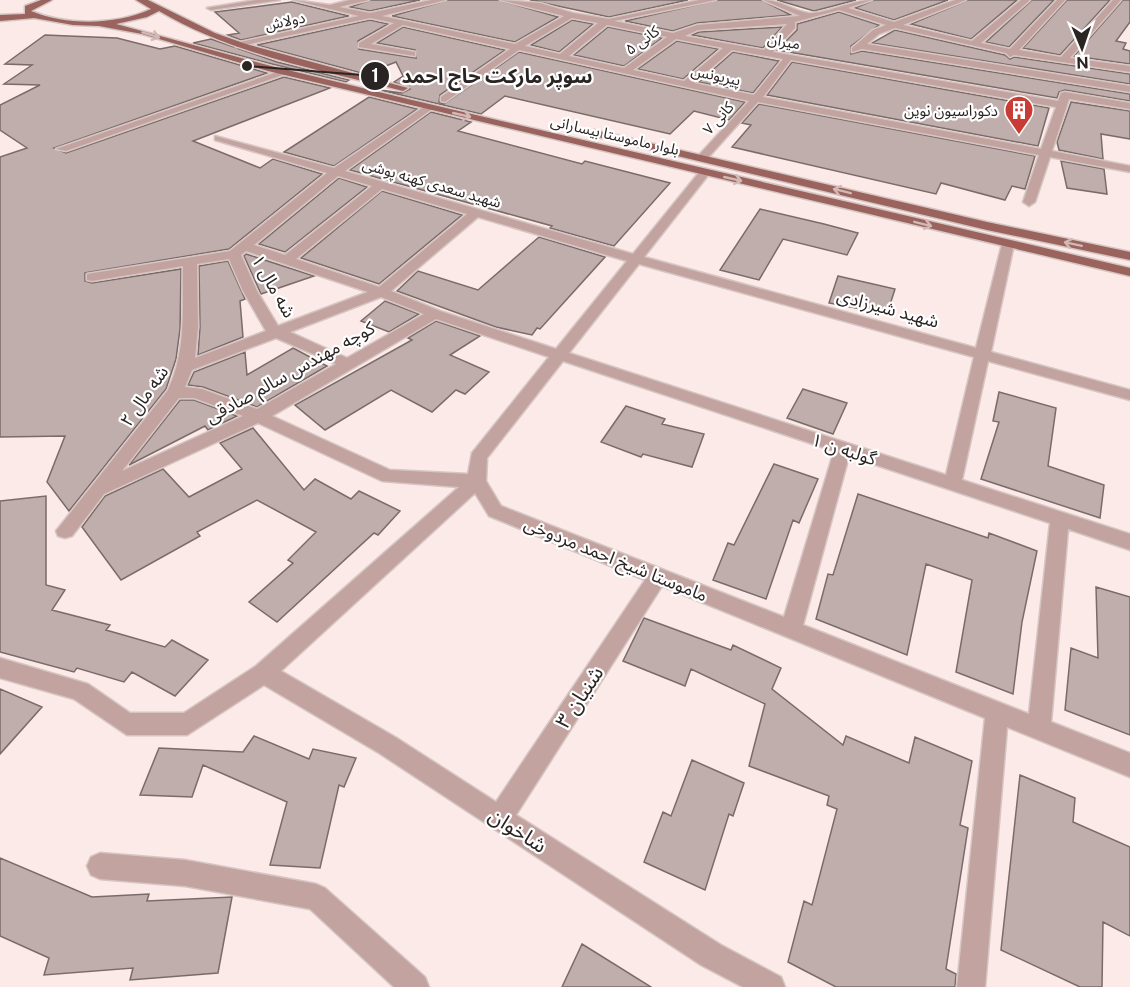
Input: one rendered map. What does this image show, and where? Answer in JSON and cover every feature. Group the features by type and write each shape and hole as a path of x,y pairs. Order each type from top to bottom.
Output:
{"main road":[{"path":"30,14 28,8 48,0"},
{"name":"بلوار ماموستا بیسارانی","path":"140,0 154,5 177,20 239,45 445,99 525,117"},
{"path":"2,7 49,20 94,22 135,19 156,10 154,5"},
{"path":"0,18 30,14"},
{"name":"بلوار ماموستا بیسارانی","path":"94,22 143,32 286,72 428,107 1130,256"},
{"name":"بلوار ماموستا بیسارانی","path":"581,130 703,165 1008,244 1130,272"}],"street":[{"path":"212,8 276,0"},
{"name":"پیریونس","path":"297,0 368,17 519,46 756,99 1130,169"},
{"path":"324,6 365,0"},
{"name":"دولاش","path":"239,45 442,0"},
{"name":"میران","path":"504,0 540,5 571,15 766,54 1061,105"},
{"path":"563,56 604,21 712,0"},
{"path":"770,0 809,16"},
{"path":"678,35 697,28 790,21 868,0"},
{"path":"838,66 876,32 962,0"},
{"path":"973,45 1026,0"},
{"path":"1010,54 1061,0"},
{"path":"1063,60 1117,0"},
{"path":"540,5 560,2"},
{"path":"840,8 890,26 1010,54 1130,69"},
{"path":"445,99 519,46 571,15"},
{"path":"766,54 792,26 790,21"},
{"path":"401,23 362,45 412,54"},
{"name":"کانی ۵","path":"627,70 678,35"},
{"path":"859,46 931,54 1008,70 1130,88"},
{"path":"686,84 730,47"},
{"name":"کانی ۷","path":"703,165 789,57"},
{"path":"62,149 286,72"},
{"path":"1029,202 1043,152 1065,95 1130,106"},
{"path":"92,277 238,249 336,172 428,107"},
{"name":"شهید سعدی کهنه پوشی","path":"219,138 636,259"},
{"path":"0,668 80,691 127,724 187,724 264,673 477,482 478,457 636,259 703,165"},
{"path":"288,259 380,185"},
{"path":"186,367 274,331 381,292 476,213"},
{"path":"952,484 1008,244"},
{"name":"گولبه ن ۱","path":"238,249 288,259 381,292 435,315 1130,542"},
{"name":"شه مال ۱","path":"238,249 250,291 274,331 348,364"},
{"name":"شهید شیرزادی","path":"636,259 1130,395"},
{"name":"شه مال ۲","path":"65,531 175,392 186,367 193,319 189,286 190,260"},
{"name":"کوچه مهندس سالم صادقی","path":"97,490 258,416 435,315"},
{"path":"175,392 196,393 258,416 388,476 477,482"},
{"path":"791,629 843,449"},
{"name":"ماموستا شیخ احمد مردوخی","path":"477,482 495,511 1130,765"},
{"path":"1039,728 1060,520"},
{"name":"شنیان ۳","path":"500,818 658,576"},
{"name":"شاخوان","path":"264,673 387,746 711,955 771,987"},
{"path":"971,987 997,712"},
{"path":"100,866 185,873 316,897 415,987"}],"building":[{"path":"371,0 420,0 370,11 350,7"},
{"path":"448,0 498,0 558,17 515,42 392,16"},
{"path":"530,0 688,0 609,17"},
{"path":"718,0 761,0 791,15 697,23 673,31 625,21"},
{"path":"777,0 856,0 814,11"},
{"path":"874,0 948,0 894,20 855,8"},
{"path":"968,0 1017,0 971,39 911,24"},
{"path":"1032,0 1054,0 1009,47 986,42"},
{"path":"1067,0 1110,0 1060,55 1023,48"},
{"path":"1123,0 1130,0 1130,22 1116,41 1126,43 1123,49 1130,51 1130,64 1074,56"},
{"path":"292,2 349,16 241,40 228,35 239,33 215,12"},
{"path":"839,12 879,25 851,46 851,54 862,51 1130,94 1130,101 1065,90 1059,92 1057,98 777,50 797,30 797,24"},
{"path":"370,20 388,24 358,41 359,49 416,58 415,50 377,43 403,27 505,50 440,95 439,102 444,104 519,52 745,102 729,120 694,111 670,134 505,96 481,114 380,90 402,93 410,89 394,82 403,76 396,62 365,74 257,45"},
{"path":"572,20 593,24 559,52 531,45"},
{"path":"608,27 662,38 624,66 574,55"},
{"path":"782,27 763,48 692,35 699,32"},
{"path":"895,30 1005,55 1010,59 1014,57 1130,74 1130,84 872,43"},
{"path":"45,35 117,38 160,49 175,46 267,73 54,148 66,153 284,77 330,88 193,141 260,168 273,159 322,174 229,249 85,273 85,281 92,283 181,269 180,329 176,359 166,389 69,511 47,482 65,436 0,437 0,157 27,148 0,130 0,105 40,85 4,84 32,65 5,64"},
{"path":"211,39 277,62 349,80 346,82 193,43"},
{"path":"677,41 718,49 683,79 638,69"},
{"path":"733,52 779,61 753,93 699,82"},
{"path":"792,62 1049,108 1038,146 767,95"},
{"path":"369,97 417,109 334,166 284,152"},
{"path":"1071,102 1130,111 1130,139 1101,134 1103,159 1059,150 1057,142"},
{"path":"759,104 1035,156 1025,189 1012,186 1005,200 941,183 936,194 732,147 751,125 742,123"},
{"path":"431,112 471,122 458,131 582,164 585,161 670,183 614,246 550,228 552,226 350,170"},
{"path":"1061,161 1104,169 1107,194 1067,188"},
{"path":"339,178 367,187 285,252 259,244"},
{"path":"382,191 462,215 379,284 301,258"},
{"path":"760,209 858,233 847,255 783,239 759,280 720,270"},
{"path":"539,237 605,257 532,335 496,327 397,291 418,271 478,290"},
{"path":"246,254 314,276 261,294 244,256"},
{"path":"228,261 245,299 240,301 243,337 198,355 199,266"},
{"path":"838,276 895,289 887,314 829,303"},
{"path":"385,301 419,314 389,332 361,321"},
{"path":"436,321 480,336 450,355 489,372 465,394 456,390 432,412 391,390 325,430 295,405 412,340 408,338"},
{"path":"293,348 327,366 257,407 203,387 188,385 194,372 245,352 247,375"},
{"path":"803,389 847,403 833,434 787,418"},
{"path":"999,392 1056,408 1048,466 1104,485 1100,518 981,479 999,422 993,421"},
{"path":"180,400 194,400 237,416 208,430 205,426 129,465"},
{"path":"626,406 665,419 662,424 704,434 692,467 643,454 641,457 601,442"},
{"path":"253,428 304,490 315,479 351,499 359,491 400,511 378,535 374,533 277,622 249,602 293,563 288,560 316,532 257,500 197,532 200,536 121,580 82,527 105,496 163,469 189,497 242,469 220,443"},
{"path":"774,464 818,479 799,523 793,520 766,599 713,580 728,543 734,545"},
{"path":"858,494 988,538 989,533 1037,551 1022,622 1013,694 956,672 972,580 926,564 907,655 816,619 828,574 833,575"},
{"path":"46,496 46,585 65,590 52,610 110,625 106,630 165,647 172,640 208,660 175,696 132,672 124,682 77,668 74,672 0,652 0,501"},
{"path":"1096,587 1130,597 1130,735 1065,710 1071,648 1098,658"},
{"path":"644,618 731,650 733,645 781,668 772,689 843,745 846,736 909,763 915,737 972,761 960,825 968,828 946,969 956,974 955,987 836,987 788,962 804,901 812,905 837,809 827,805 829,796 749,766 765,704 691,669 685,686 623,661"},
{"path":"0,689 42,707 0,754"},
{"path":"254,736 309,759 313,749 356,758 344,787 339,785 320,868 270,865 287,802 203,765 192,797 140,795 159,748 243,752"},
{"path":"692,760 744,783 733,816 729,814 705,890 644,862 663,812 671,816"},
{"path":"1020,775 1075,798 1073,822 1130,847 1130,936 1103,922 1102,987 1080,987 1001,950"},
{"path":"0,858 92,897 149,894 147,901 232,897 218,973 130,980 133,968 44,975 49,958 0,936"},
{"path":"582,944 651,987 562,987"}],"place":[{"name":"سوپر مارکت حاج احمد","path":"247,66"},
{"name":"دکوراسیون نوین","path":"1019,136"}]}
